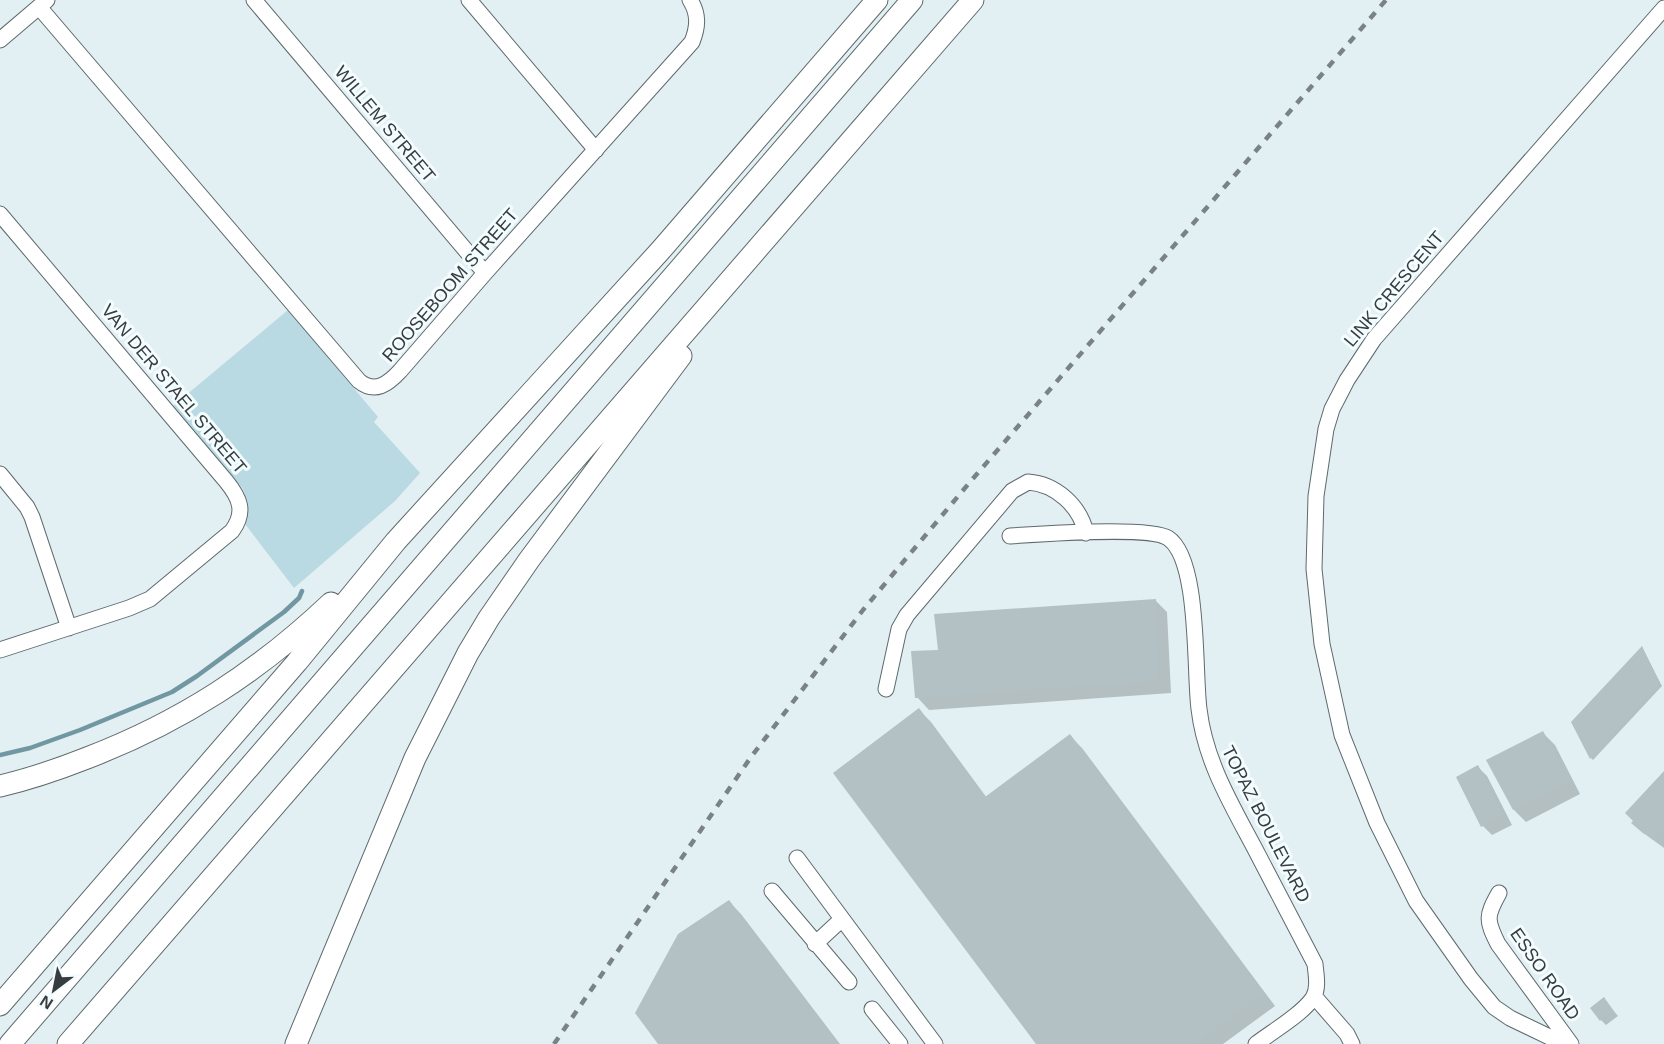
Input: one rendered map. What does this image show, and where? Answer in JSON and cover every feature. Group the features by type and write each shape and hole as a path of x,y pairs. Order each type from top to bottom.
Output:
{"highway":[{"path":"0,1005 297,662 396,541 660,251 877,0"},
{"path":"10,1044 912,0"},
{"path":"68,1044 973,0"},
{"path":"296,1044 415,758 468,653 529,560 774,230"},
{"path":"0,786 55,770 124,744 201,704 295,637 396,541"}],"street":[{"name":"WILLEM STREET","path":"254,0 485,273"},
{"path":"469,0 596,150"},
{"name":"ROOSEBOOM STREET","path":"43,3 362,384 381,387 392,380 692,42 698,21 690,0"},
{"path":"0,40 43,3"},
{"name":"LINK CRESCENT","path":"1564,1044 1510,1018 1494,1007 1481,993 1416,901 1377,823 1342,735 1322,644 1314,569 1316,496 1326,429 1332,409 1347,380 1374,339 1664,8"},
{"name":"VAN DER STAEL STREET","path":"0,214 226,481 237,495 241,513 232,531 150,599 0,650"},
{"path":"0,474 27,507 32,517 69,628"},
{"path":"886,689 899,629 907,615 1012,491 1028,482 1048,487 1076,508 1086,533"},
{"name":"TOPAZ BOULEVARD","path":"1010,536 1137,533 1166,537 1176,544 1184,559 1191,587 1198,706 1205,746 1222,786 1315,964 1317,981 1314,996"},
{"path":"797,858 935,1044"},
{"path":"772,891 849,982"},
{"name":"ESSO ROAD","path":"1499,893 1491,907 1489,926 1498,944 1571,1044"},
{"path":"815,944 842,919"},
{"path":"1256,1044 1303,1008 1314,996 1347,1034 1352,1044"},
{"path":"872,1009 900,1044"}],"shaded area":[{"path":"288,310 378,417 374,422 420,473 395,501 294,588 245,524 248,507 243,489 173,406"}],"building":[{"path":"1156,599 1159,681 915,698 911,651 938,650 934,614"},
{"path":"1642,646 1660,683 1590,759 1571,722"},
{"path":"919,708 985,797 1070,734 1264,993 1194,1044 1036,1044 833,773"},
{"path":"1543,731 1569,781 1513,810 1486,760"},
{"path":"1478,765 1504,815 1481,827 1456,777"},
{"path":"1664,771 1664,829 1654,840 1631,823 1633,821 1625,813"},
{"path":"729,900 839,1044 658,1044 635,1013 678,934"},
{"path":"1604,997 1613,1010 1600,1021 1590,1008"}],"waterway":[{"path":"0,755 30,748 80,730 172,692 284,612 299,598 302,591"}],"railway":[{"path":"554,1044 751,757 863,610 970,482 1386,0"}]}
